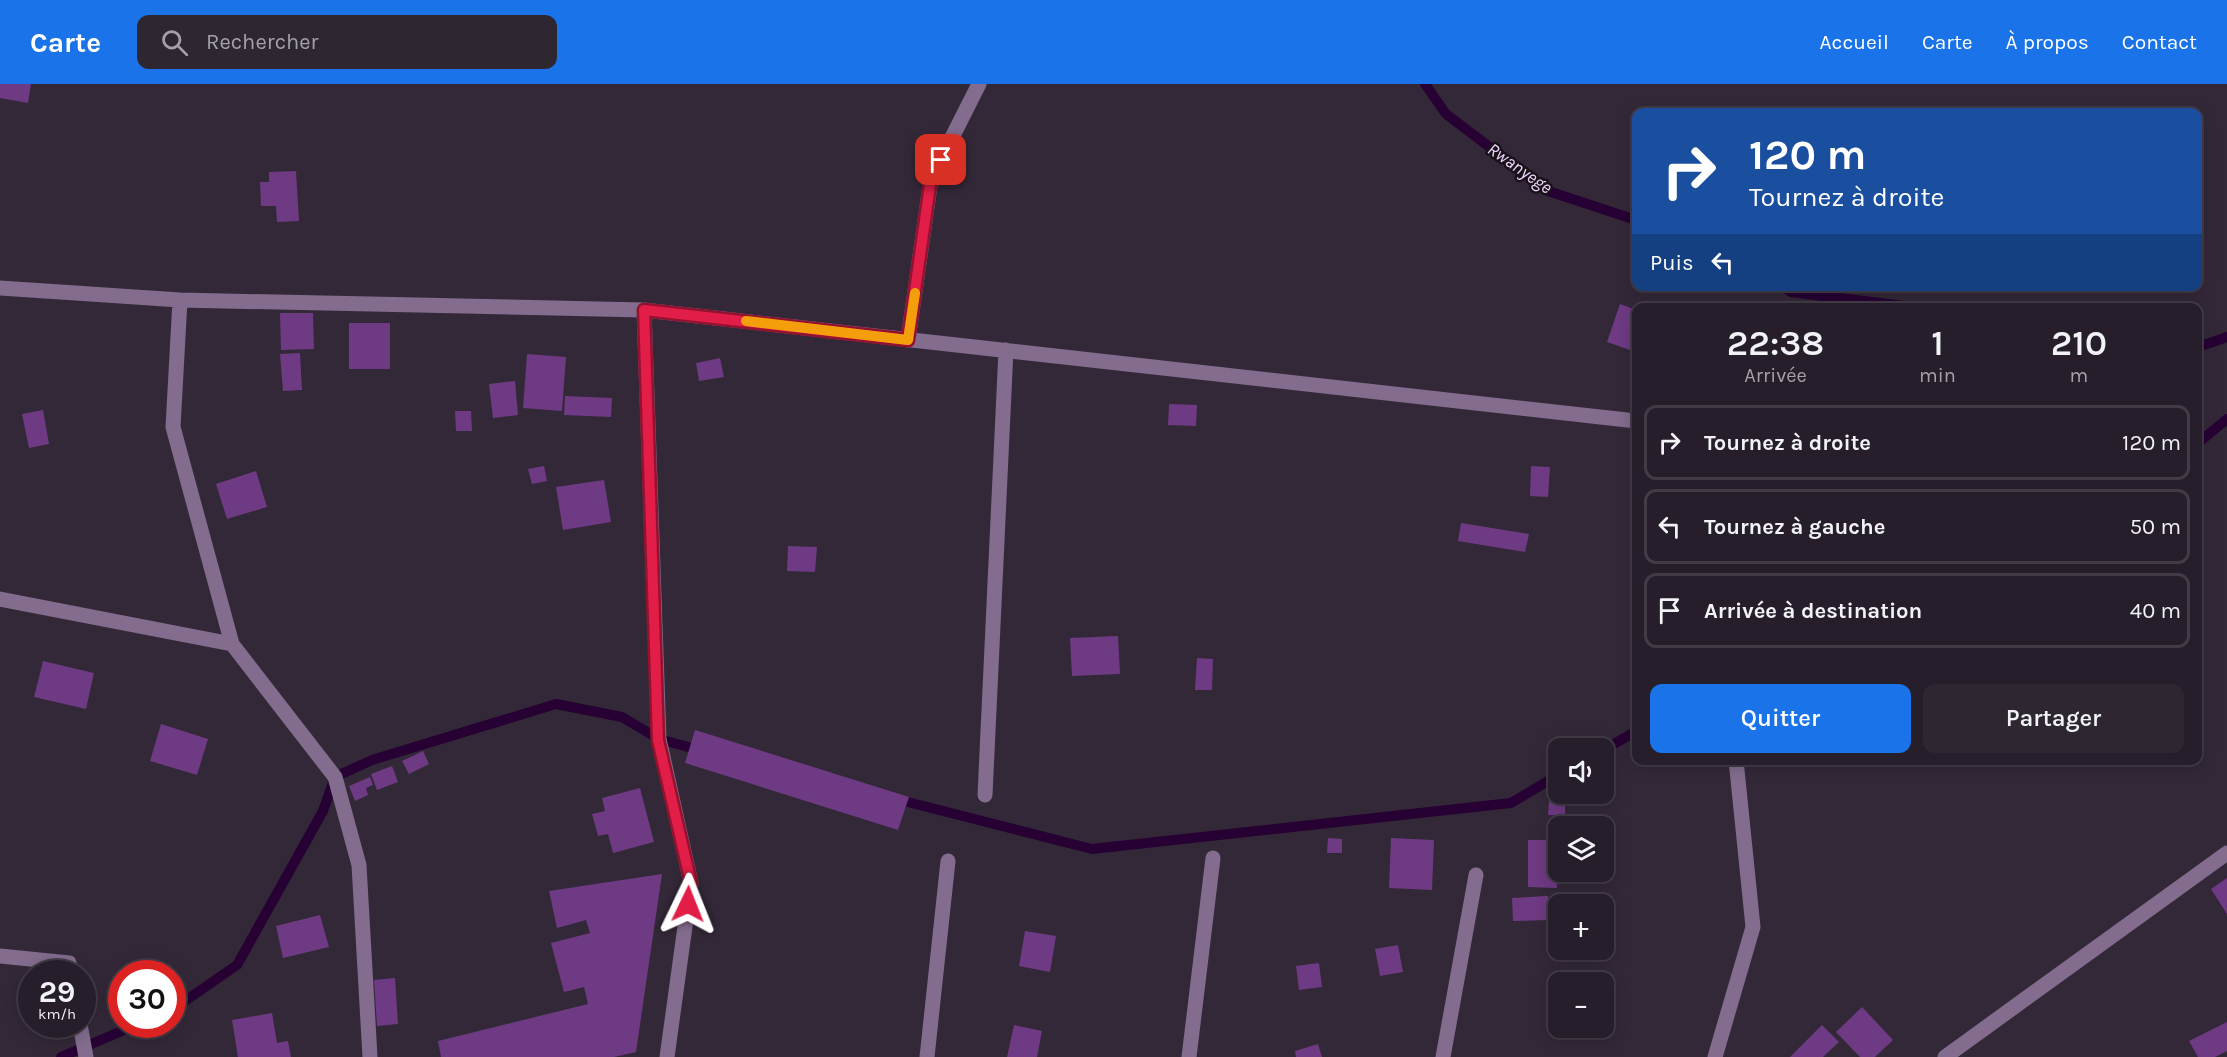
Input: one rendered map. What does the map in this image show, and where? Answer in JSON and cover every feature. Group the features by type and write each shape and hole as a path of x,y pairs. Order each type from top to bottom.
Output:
{"street":[{"path":"908,340 931,178 979,84"},
{"path":"0,288 180,300 644,310 1632,421"},
{"path":"180,300 173,427 232,644 336,777 359,865 370,1057"},
{"path":"644,310 658,740 691,883 667,1057"},
{"path":"985,795 1006,350"},
{"path":"0,599 232,644"},
{"path":"1715,1057 1753,927 1737,765"},
{"path":"1945,1057 2227,853"},
{"path":"1189,1057 1213,858"},
{"path":"927,1057 948,861"},
{"path":"1443,1057 1476,875"},
{"path":"0,956 39,960"},
{"path":"83,1038 86,1057"}],"building":[{"path":"0,84 31,84 28,103 0,98"},
{"path":"296,171 299,221 277,222 276,206 261,206 260,182 269,182 269,172"},
{"path":"1620,304 1632,308 1632,351 1607,342"},
{"path":"280,313 313,313 314,349 281,350"},
{"path":"349,323 390,323 390,369 349,369"},
{"path":"300,353 302,390 283,391 280,354"},
{"path":"527,354 566,357 562,411 523,408"},
{"path":"720,358 724,377 699,381 696,363"},
{"path":"515,381 518,415 493,418 489,384"},
{"path":"565,396 612,398 611,417 564,415"},
{"path":"1169,404 1197,405 1196,426 1168,425"},
{"path":"43,410 49,444 29,448 22,414"},
{"path":"455,411 471,411 472,431 456,431"},
{"path":"544,466 547,481 532,484 528,469"},
{"path":"1531,466 1550,467 1548,497 1530,496"},
{"path":"256,471 267,507 227,519 216,484"},
{"path":"604,480 611,522 563,530 556,487"},
{"path":"1461,523 1529,534 1525,552 1458,541"},
{"path":"788,546 817,547 815,572 787,571"},
{"path":"1118,636 1120,674 1072,676 1070,638"},
{"path":"1197,658 1213,659 1212,690 1195,690"},
{"path":"43,661 94,673 86,709 34,697"},
{"path":"161,724 208,739 197,775 150,761"},
{"path":"695,730 909,797 898,830 685,763"},
{"path":"423,751 429,764 409,774 402,761"},
{"path":"392,766 398,782 377,790 371,774"},
{"path":"370,777 373,785 366,788 368,795 355,801 349,786"},
{"path":"640,788 654,842 613,853 608,834 598,836 592,814 605,811 602,798"},
{"path":"1549,804 1565,804 1565,815 1548,815"},
{"path":"1328,838 1342,839 1342,853 1327,853"},
{"path":"1391,838 1434,840 1432,890 1389,888"},
{"path":"1528,840 1548,840 1548,882 1557,882 1557,888 1528,887"},
{"path":"662,874 636,1052 614,1057 441,1057 438,1041 588,1004 584,987 564,992 551,943 590,933 586,920 557,928 549,891"},
{"path":"2227,878 2227,914 2211,889"},
{"path":"1548,896 1548,920 1513,921 1512,898"},
{"path":"320,915 329,947 283,958 276,926"},
{"path":"1025,931 1056,936 1050,972 1019,966"},
{"path":"1398,945 1403,972 1380,976 1375,949"},
{"path":"1319,963 1322,987 1299,990 1296,966"},
{"path":"395,978 398,1024 377,1026 374,980"},
{"path":"1862,1007 1893,1040 1875,1057 1860,1057 1836,1032"},
{"path":"272,1013 277,1043 288,1041 291,1057 238,1057 232,1020"},
{"path":"2227,1022 2227,1051 2215,1057 2198,1057 2189,1041"},
{"path":"1014,1025 1042,1031 1037,1057 1007,1057"},
{"path":"1822,1025 1839,1042 1823,1057 1790,1057"},
{"path":"1318,1044 1322,1057 1296,1057 1295,1051"}],"waterway":[{"name":"Rwanyege","path":"1425,84 1446,114 1548,191 1632,219"},
{"name":"Rwanyege","path":"1790,291 1880,303"},
{"name":"Rwanyege","path":"2202,346 2227,337"},
{"path":"2202,440 2227,419"},
{"path":"186,1000 237,965 323,811 335,777 372,760 556,704 622,717 659,739 703,751"},
{"path":"1614,744 1632,733"},
{"path":"896,799 1092,849 1511,803 1548,781"},
{"path":"61,1057 108,1037"}],"slow traffic":[{"path":"746,321 908,340 915,293"}],"route":[{"path":"688,904 691,883 658,740 644,310 908,340 931,178 941,160"}]}
